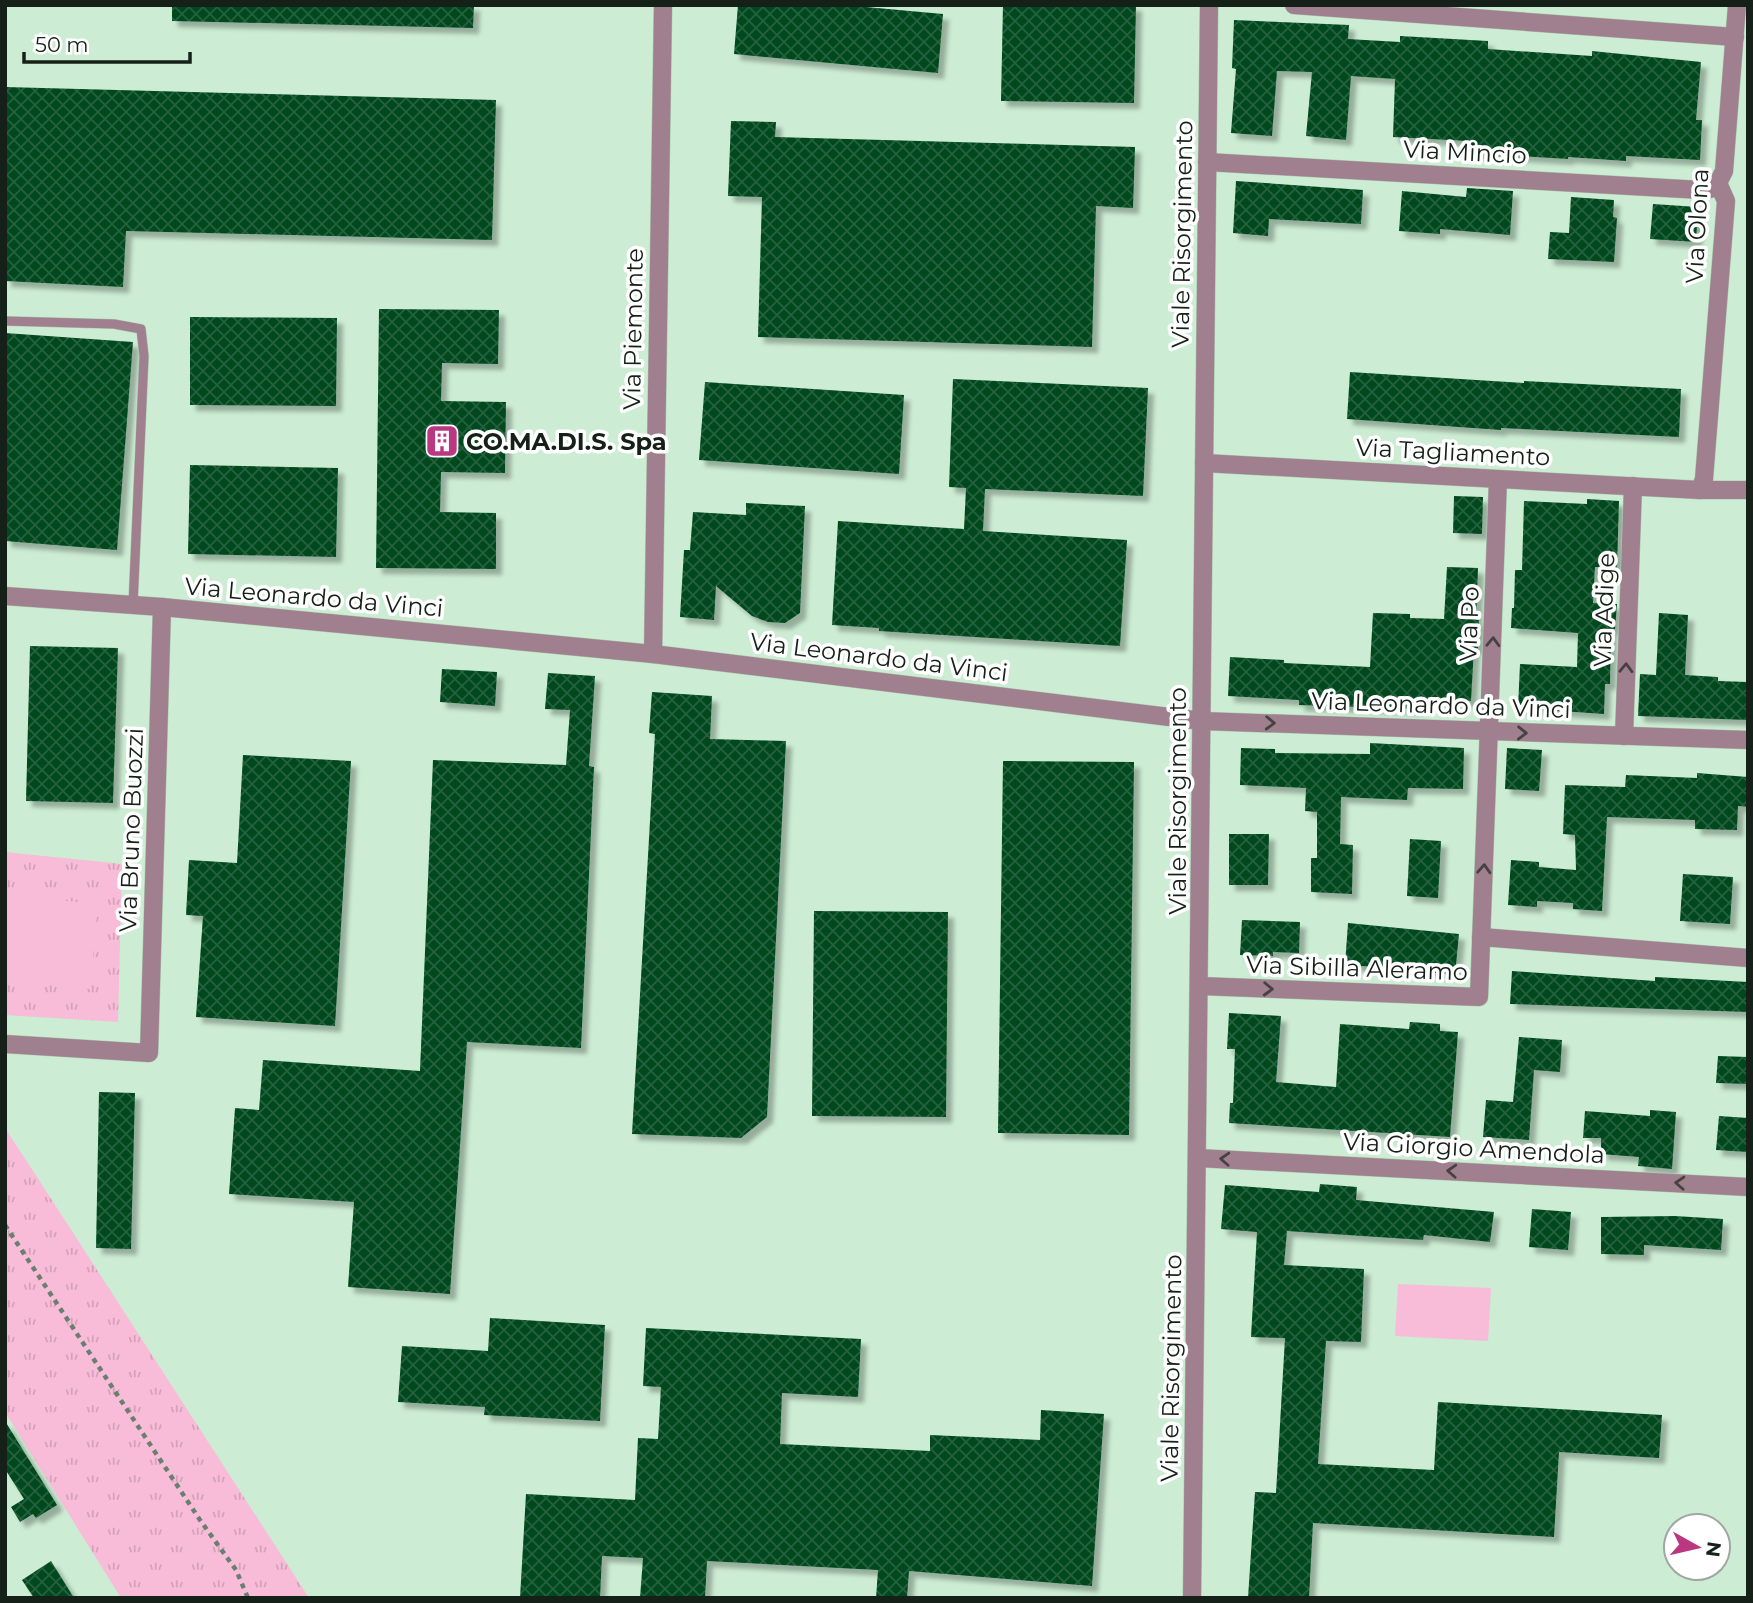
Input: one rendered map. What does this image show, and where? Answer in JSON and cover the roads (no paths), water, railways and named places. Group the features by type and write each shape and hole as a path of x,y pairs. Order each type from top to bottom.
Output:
{"street":[{"name":"Via Piemonte","path":"653,654 663,5"},
{"name":"Viale Risorgimento","path":"1192,1598 1209,5"},
{"path":"1294,5 1735,37"},
{"name":"Via Olona","path":"1700,490 1704,480 1726,201 1718,183 1724,171 1737,5"},
{"name":"Via Mincio","path":"1207,162 1701,190 1710,189 1718,183"},
{"name":"Via Tagliamento","path":"1204,463 1700,490 1748,490"},
{"name":"Via Po","path":"1481,937 1498,479"},
{"name":"Via Adige","path":"1624,736 1633,486"},
{"name":"Via Leonardo da Vinci","path":"5,596 162,607 653,654 1202,720 1490,733 1748,740"},
{"name":"Via Bruno Buozzi","path":"5,1044 149,1054 162,607"},
{"name":"Via Sibilla Aleramo","path":"1200,986 1479,997 1481,937 1748,958"},
{"name":"Via Giorgio Amendola","path":"1198,1158 1748,1187"}],"lane":[{"path":"5,321 114,324 141,329 144,356 133,605"}],"place":[{"name":"CO.MA.DI.S. Spa","path":"442,441"}]}
